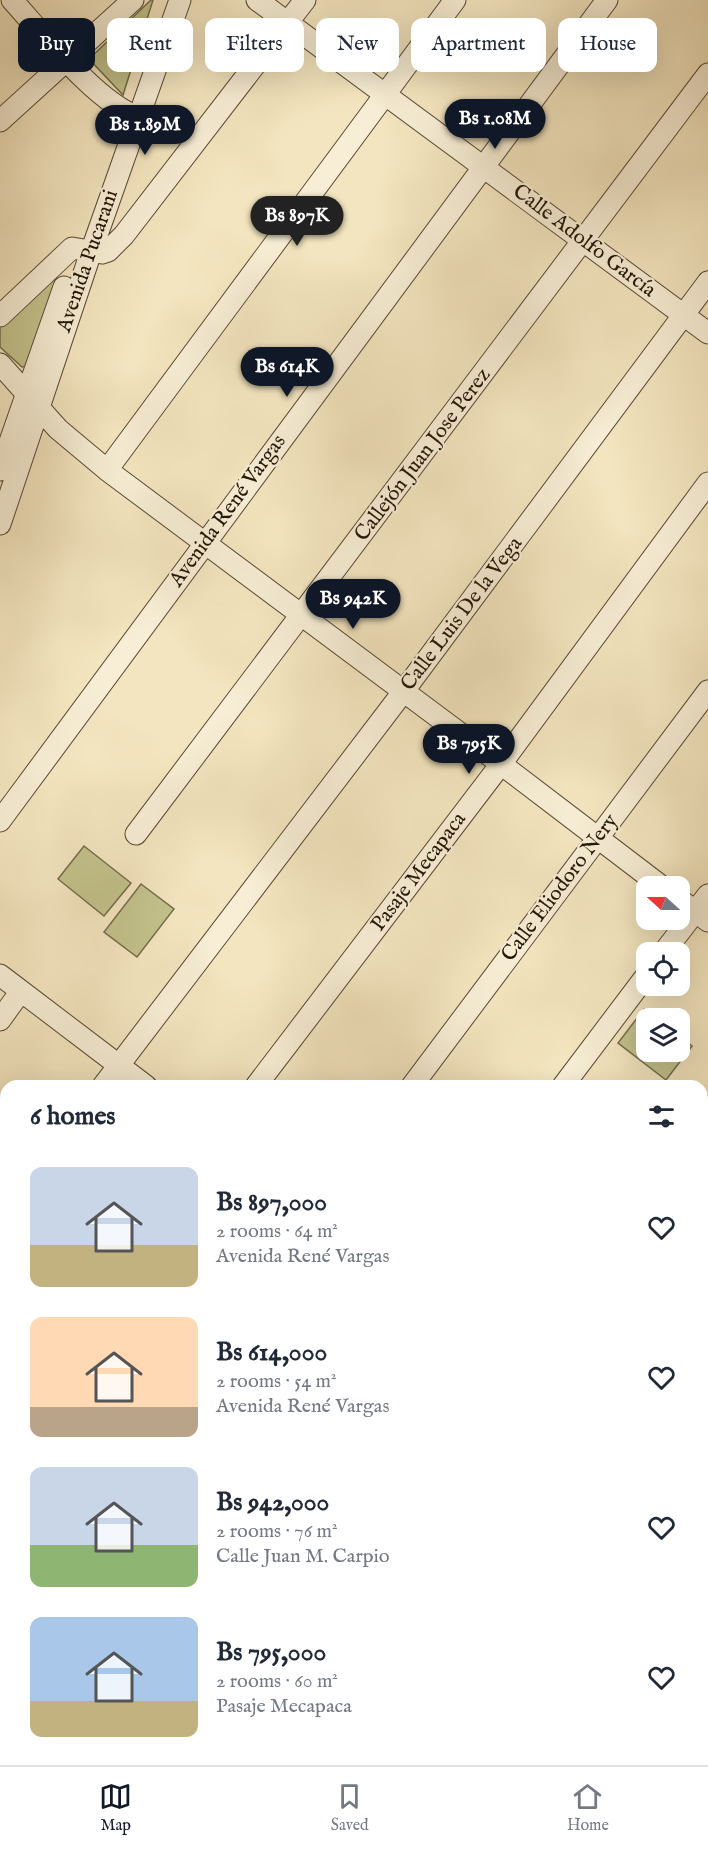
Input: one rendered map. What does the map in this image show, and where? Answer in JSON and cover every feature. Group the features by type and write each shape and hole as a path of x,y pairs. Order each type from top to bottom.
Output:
{"street":[{"path":"12,0 29,18"},
{"path":"95,34 133,0"},
{"name":"Avenida Pucarani","path":"0,525 32,400 132,115 169,0"},
{"name":"Avenida Pucarani","path":"132,115 180,0"},
{"name":"Calle Adolfo García","path":"257,0 282,18"},
{"path":"291,18 305,0"},
{"path":"107,470 455,0"},
{"name":"Avenida René Vargas","path":"0,821 607,0"},
{"name":"Calle Adolfo García","path":"304,34 484,165 708,333"},
{"path":"0,121 53,72"},
{"path":"80,72 106,99 132,115"},
{"path":"0,316 67,251 72,248 96,254 108,250 124,235 250,72"},
{"name":"Callejón Juan Jose Perez","path":"136,834 708,74"},
{"name":"Calle Luis De la Vega","path":"108,1080 403,692 708,282"},
{"path":"0,364 58,429 107,470 648,876"},
{"name":"Avenida Pucarani","path":"0,470 32,400"},
{"name":"Pasaje Mecapaca","path":"261,1080 501,764 708,483"},
{"name":"Calle Eliodoro Nery","path":"416,1080 708,691"},
{"path":"671,942 708,895"},
{"path":"0,975 138,1080"},
{"path":"568,1080 636,989"},
{"path":"0,1020 21,991"}],"shaded area":[{"path":"151,0 153,0 147,18 132,18"},
{"path":"107,42 107,72 130,72 123,95 95,65 95,53"},
{"path":"53,278 58,279 28,366 22,367 0,347 0,327"},
{"path":"84,846 131,883 104,916 58,879"},
{"path":"141,884 174,909 137,957 104,932"},
{"path":"636,1019 636,1057 618,1043"},
{"path":"643,1062 680,1062 666,1080"}]}
